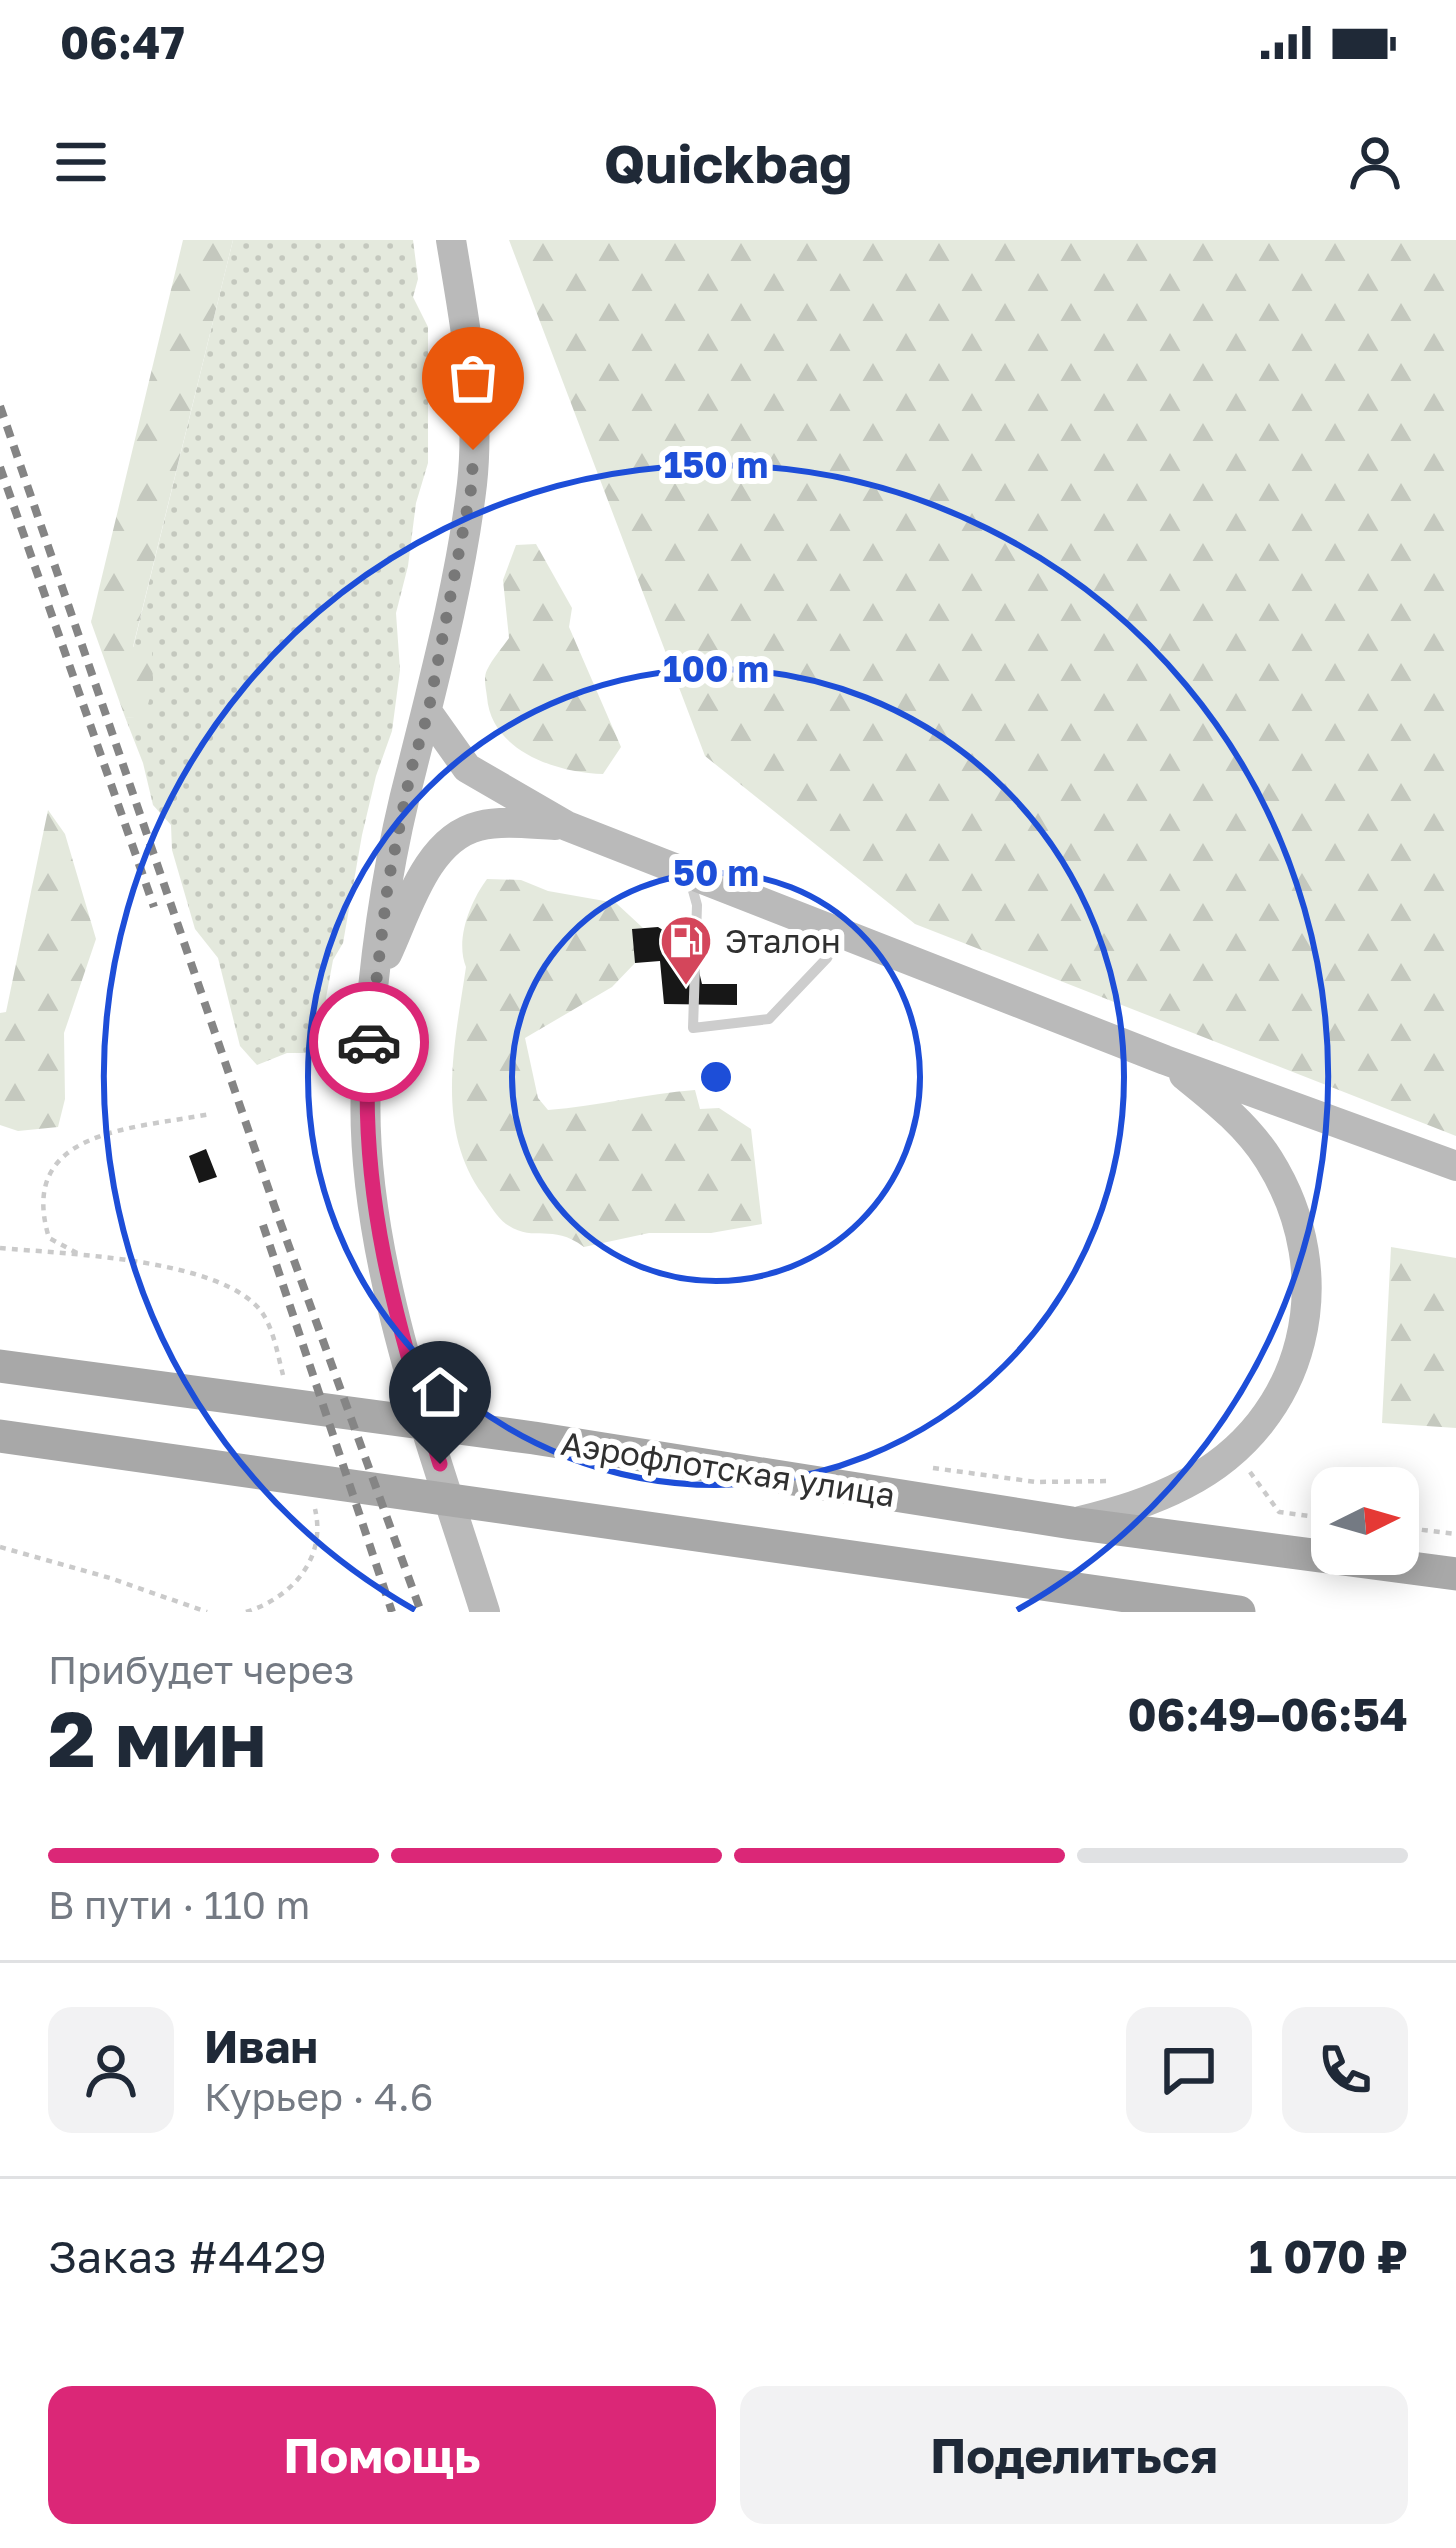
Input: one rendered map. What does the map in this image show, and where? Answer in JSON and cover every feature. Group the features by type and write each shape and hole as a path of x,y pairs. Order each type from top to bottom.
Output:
{"main road":[{"name":"Аэрофлотская улица","path":"0,1366 533,1438 1072,1523 1456,1574"},
{"name":"Аэрофлотская улица","path":"0,1436 1239,1612"}],"street":[{"path":"451,240 474,417 472,484 428,713 411,770 373,984 366,1087 376,1231 407,1357 485,1612"},
{"path":"428,713 467,769 567,826 1165,1060 1456,1166"},
{"path":"373,984 428,864 453,841 475,826 567,826"},
{"path":"1072,1523 1130,1509 1189,1483 1233,1449 1268,1416 1289,1377 1304,1328 1308,1286 1304,1238 1270,1162 1248,1132 1165,1060"}],"lane":[{"path":"687,871 697,905 693,1028 769,1019 827,958 841,933"}],"path":[{"path":"82,1256 49,1238 40,1208 48,1173 78,1142 210,1114"},
{"path":"1233,1449 1280,1512 1311,1516"},
{"path":"921,1466 1036,1482 1124,1480"},
{"path":"1419,1530 1456,1534"},
{"path":"0,1547 207,1612"}],"green space":[{"path":"183,240 233,240 133,647 152,649 153,686 144,719 125,717 91,622"},
{"path":"233,240 413,240 418,279 413,297 428,327 428,463 396,613 400,670 392,731 362,835 343,943 333,960 326,998 330,1033 305,1053 287,1053 257,1065 240,1046 218,958 195,929 172,850 171,825 153,805 125,717 144,718 133,648"},
{"path":"509,240 1456,240 1456,1136 915,924 705,756"},
{"path":"536,544 572,608 569,627 621,747 603,774 566,769 529,755 500,732 491,716 486,673 509,638 503,580 516,545"},
{"path":"48,810 65,834 96,939 64,1033 65,1099 58,1127 18,1131 0,1125 0,1013 6,1012"},
{"path":"487,879 521,880 548,891 616,903 643,928 633,929 635,963 612,987 525,1038 538,1098 548,1110 695,1090 700,1109 719,1108 751,1129 762,1224 711,1233 649,1233 584,1247 562,1236 516,1230 497,1214 468,1169 458,1142 452,1084 466,967 463,933"},
{"path":"1391,1247 1456,1258 1456,1428 1382,1423"}],"building":[{"path":"658,927 696,959 702,984 737,984 737,1005 664,1004 660,961 635,963 632,929"},
{"path":"206,1149 217,1177 199,1183 189,1156"}],"railway":[{"path":"0,406 274,1205 421,1612"},
{"path":"0,467 154,907"},
{"path":"263,1225 392,1612"}],"way so far":[{"path":"369,1042 388,883 434,685 472,484 473,450"}],"place":[{"name":"Эталон","path":"686,987"}],"route":[{"path":"369,1042 368,1161 376,1231 440,1464"}]}
